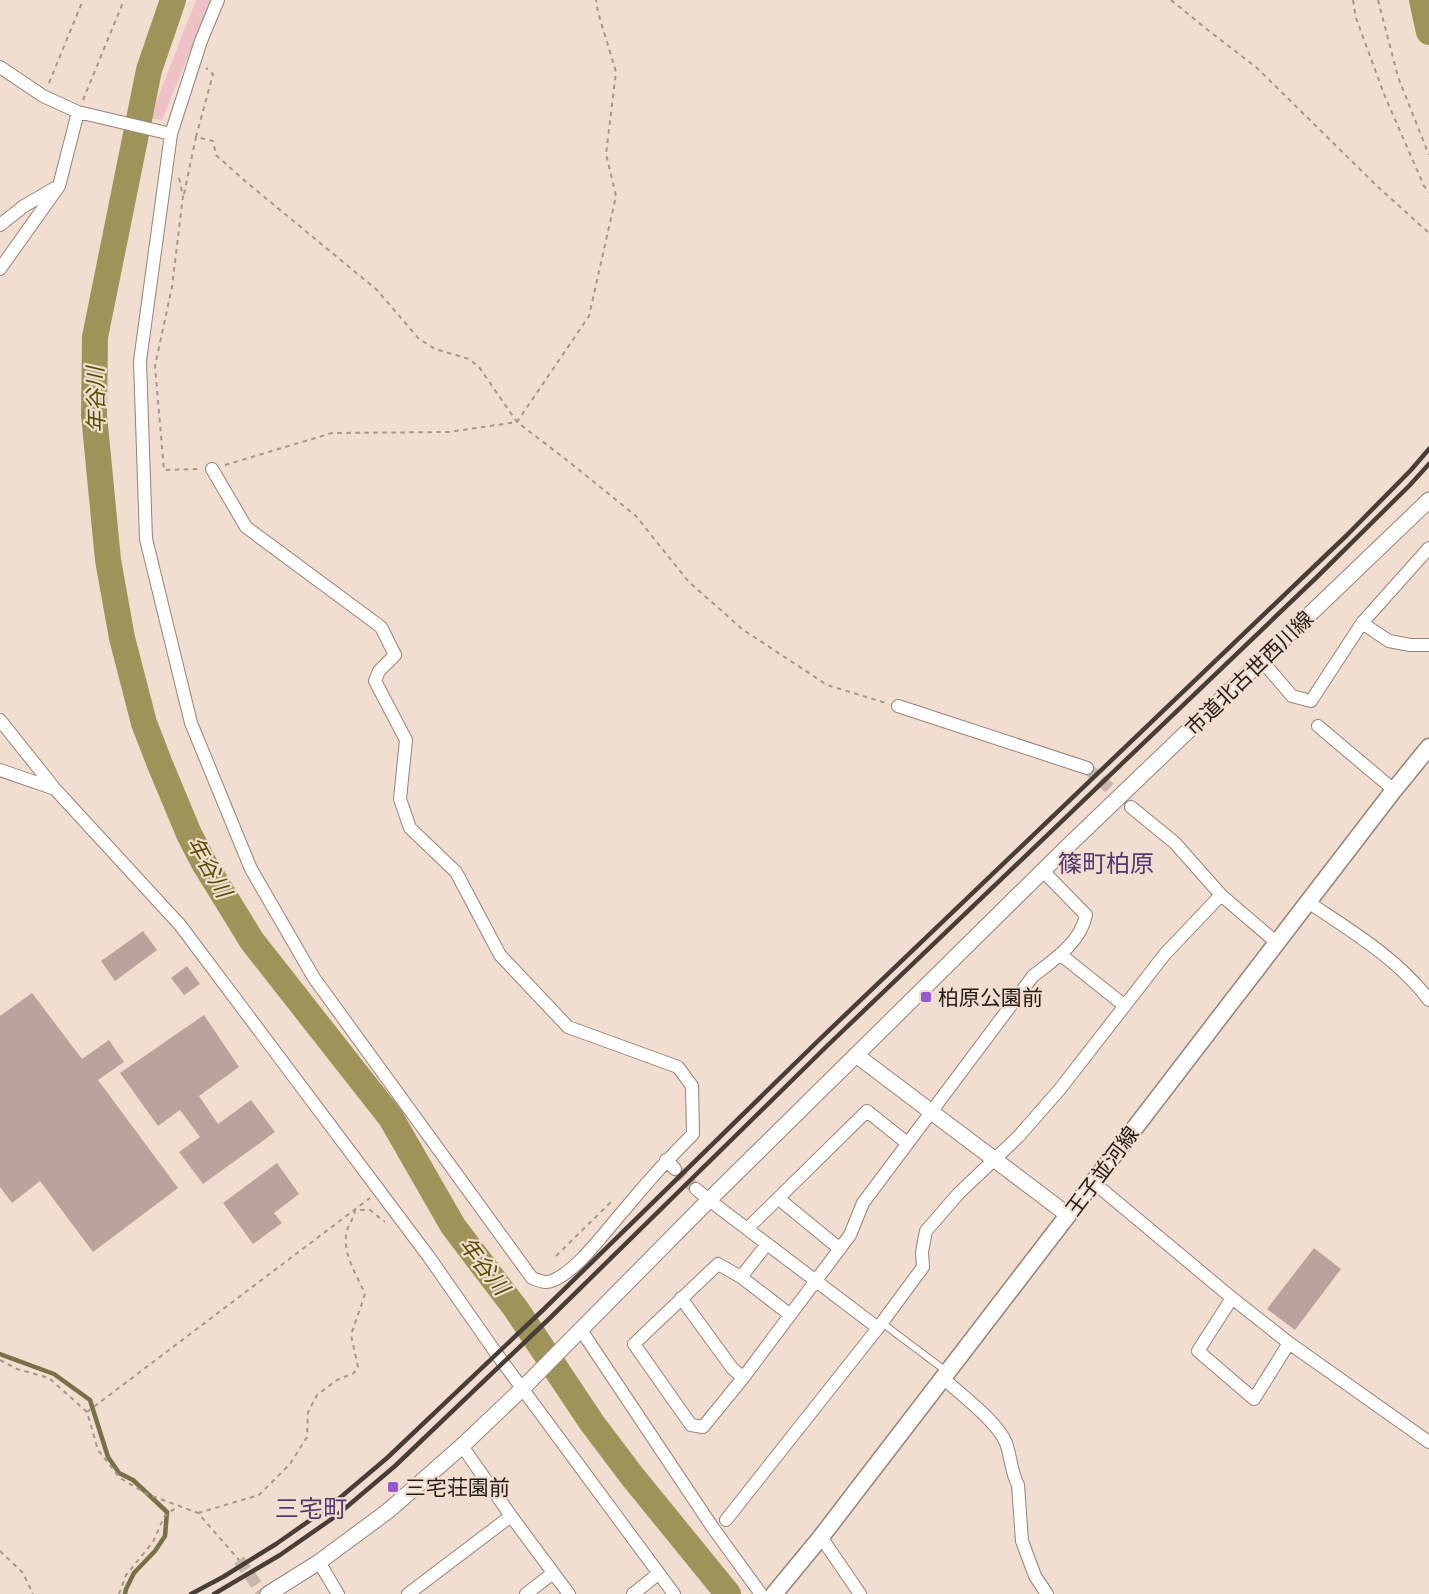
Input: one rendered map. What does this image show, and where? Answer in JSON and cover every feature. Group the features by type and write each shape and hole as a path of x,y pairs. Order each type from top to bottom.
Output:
{"main road":[{"name":"王子並河線","path":"774,1594 821,1537 1429,747"}],"street":[{"path":"212,469 246,527 381,627 395,654 379,671 375,681 406,740 400,799 410,828 456,872 500,956 568,1027 678,1067 692,1086 693,1134 671,1164 586,1254 564,1275 552,1281 544,1283 532,1278 314,978 251,869 191,723 146,539 140,361 171,134 195,60 218,0"},
{"path":"0,68 44,96 78,112 171,134"},
{"path":"0,269 59,186 78,112"},
{"path":"0,225 24,206 59,186"},
{"name":"市道北古世西川線","path":"268,1594 319,1562 388,1511 528,1384 709,1200 1068,846 1429,500"},
{"path":"1262,661 1292,696 1311,701 1362,623 1429,548"},
{"path":"1362,623 1389,641 1410,645 1429,645"},
{"path":"898,706 1087,768"},
{"path":"0,720 55,789 180,925 429,1257 503,1362 528,1384 674,1594"},
{"path":"1318,726 1394,790"},
{"path":"0,770 55,789"},
{"path":"1131,807 1175,843 1221,895 1277,943"},
{"path":"789,1314 741,1276 718,1264 634,1344 691,1425 703,1427 743,1378 840,1249 850,1235 863,1203 1033,976 1061,955 1084,927 1086,915 1044,871"},
{"path":"726,1520 923,1267 922,1252 926,1231 959,1193 1018,1137 1060,1089 1165,954 1221,895"},
{"path":"1308,902 1385,955 1429,999"},
{"path":"1061,955 1125,1006"},
{"path":"856,1055 1068,1215"},
{"path":"747,1229 867,1111 907,1143"},
{"path":"1093,1182 1289,1343 1429,1442"},
{"path":"696,1189 815,1281 880,1325"},
{"path":"779,1200 840,1249"},
{"path":"741,1276 767,1244"},
{"path":"681,1298 732,1368 743,1378"},
{"path":"1232,1298 1198,1351 1254,1399 1289,1343"},
{"path":"581,1330 713,1528 761,1594"},
{"path":"945,1375 996,1426 1005,1442 1014,1478 1018,1485 1022,1541 1035,1576 1047,1594"},
{"path":"462,1446 569,1594"},
{"path":"408,1594 511,1516"},
{"path":"821,1537 860,1594"},
{"path":"319,1562 338,1594"},
{"path":"526,1594 553,1572"},
{"path":"633,1594 658,1574"}],"lane":[{"path":"880,1325 945,1375"}],"path":[{"path":"44,96 83,0"},
{"path":"78,112 124,0"},
{"path":"195,60 213,74 183,196 172,287 155,366 164,470 212,469 332,433 449,432 517,422 589,316 616,196 606,154 616,72 596,0"},
{"path":"1171,0 1257,68 1377,186 1429,233"},
{"path":"1353,0 1356,18 1384,94 1424,186 1429,192"},
{"path":"1378,0 1398,77 1429,155"},
{"path":"196,137 213,141 216,155 245,182 377,290 419,339 435,349 469,359 479,367 517,422 636,516 688,581 742,628 826,685 898,706"},
{"path":"179,176 183,196"},
{"path":"87,1412 380,1191"},
{"path":"355,1210 370,1210 391,1228"},
{"path":"198,1513 259,1495 290,1464 307,1437 308,1412 317,1395 337,1380 354,1373 358,1367 351,1335 365,1294 345,1253 346,1233 355,1210"},
{"path":"0,1360 16,1369 49,1378 87,1412 98,1450 120,1478 147,1494 198,1513 239,1560"},
{"path":"119,1594 126,1575 153,1542 164,1517 179,1506"},
{"path":"0,1551 23,1573 33,1594"}],"shaded area":[{"path":"196,0 211,0 162,120 150,118"}],"building":[{"path":"143,931 157,950 115,981 101,961"},
{"path":"187,966 200,984 184,995 171,978"},
{"path":"32,993 82,1059 109,1040 124,1062 98,1080 178,1188 93,1252 40,1181 12,1203 0,1187 0,1016"},
{"path":"204,1015 239,1067 199,1096 218,1124 251,1100 275,1132 203,1184 179,1152 200,1137 180,1110 158,1126 120,1073"},
{"path":"277,1163 299,1194 274,1213 282,1223 253,1244 223,1203"},
{"path":"1314,1248 1341,1269 1295,1330 1267,1309"}],"waterway":[{"name":"年谷川","path":"173,0 149,70 95,337 94,415 108,560 122,638 144,723 189,834 252,941 391,1118 453,1226 516,1309 592,1423 728,1594"},
{"path":"1422,0 1429,32"},
{"path":"0,1354 54,1374 90,1400 108,1457 119,1473 133,1480 167,1512 165,1536 155,1551 134,1573 125,1594"}],"tunnel":[{"path":"1087,768 1131,807"},
{"path":"675,1169 696,1189"},
{"path":"239,1560 263,1594"}],"railway":[{"path":"191,1594 276,1544 329,1507 387,1458 544,1309 821,1038 1347,535 1429,449"},
{"path":"214,1594 280,1555 336,1516 395,1466 551,1317 827,1046 1318,576 1429,464"}],"place":[{"name":"柏原公園前","path":"926,997"},
{"name":"三宅荘園前","path":"393,1487"}],"district":[{"name":"篠町柏原","path":"1106,863"},
{"name":"三宅町","path":"311,1508"}]}
